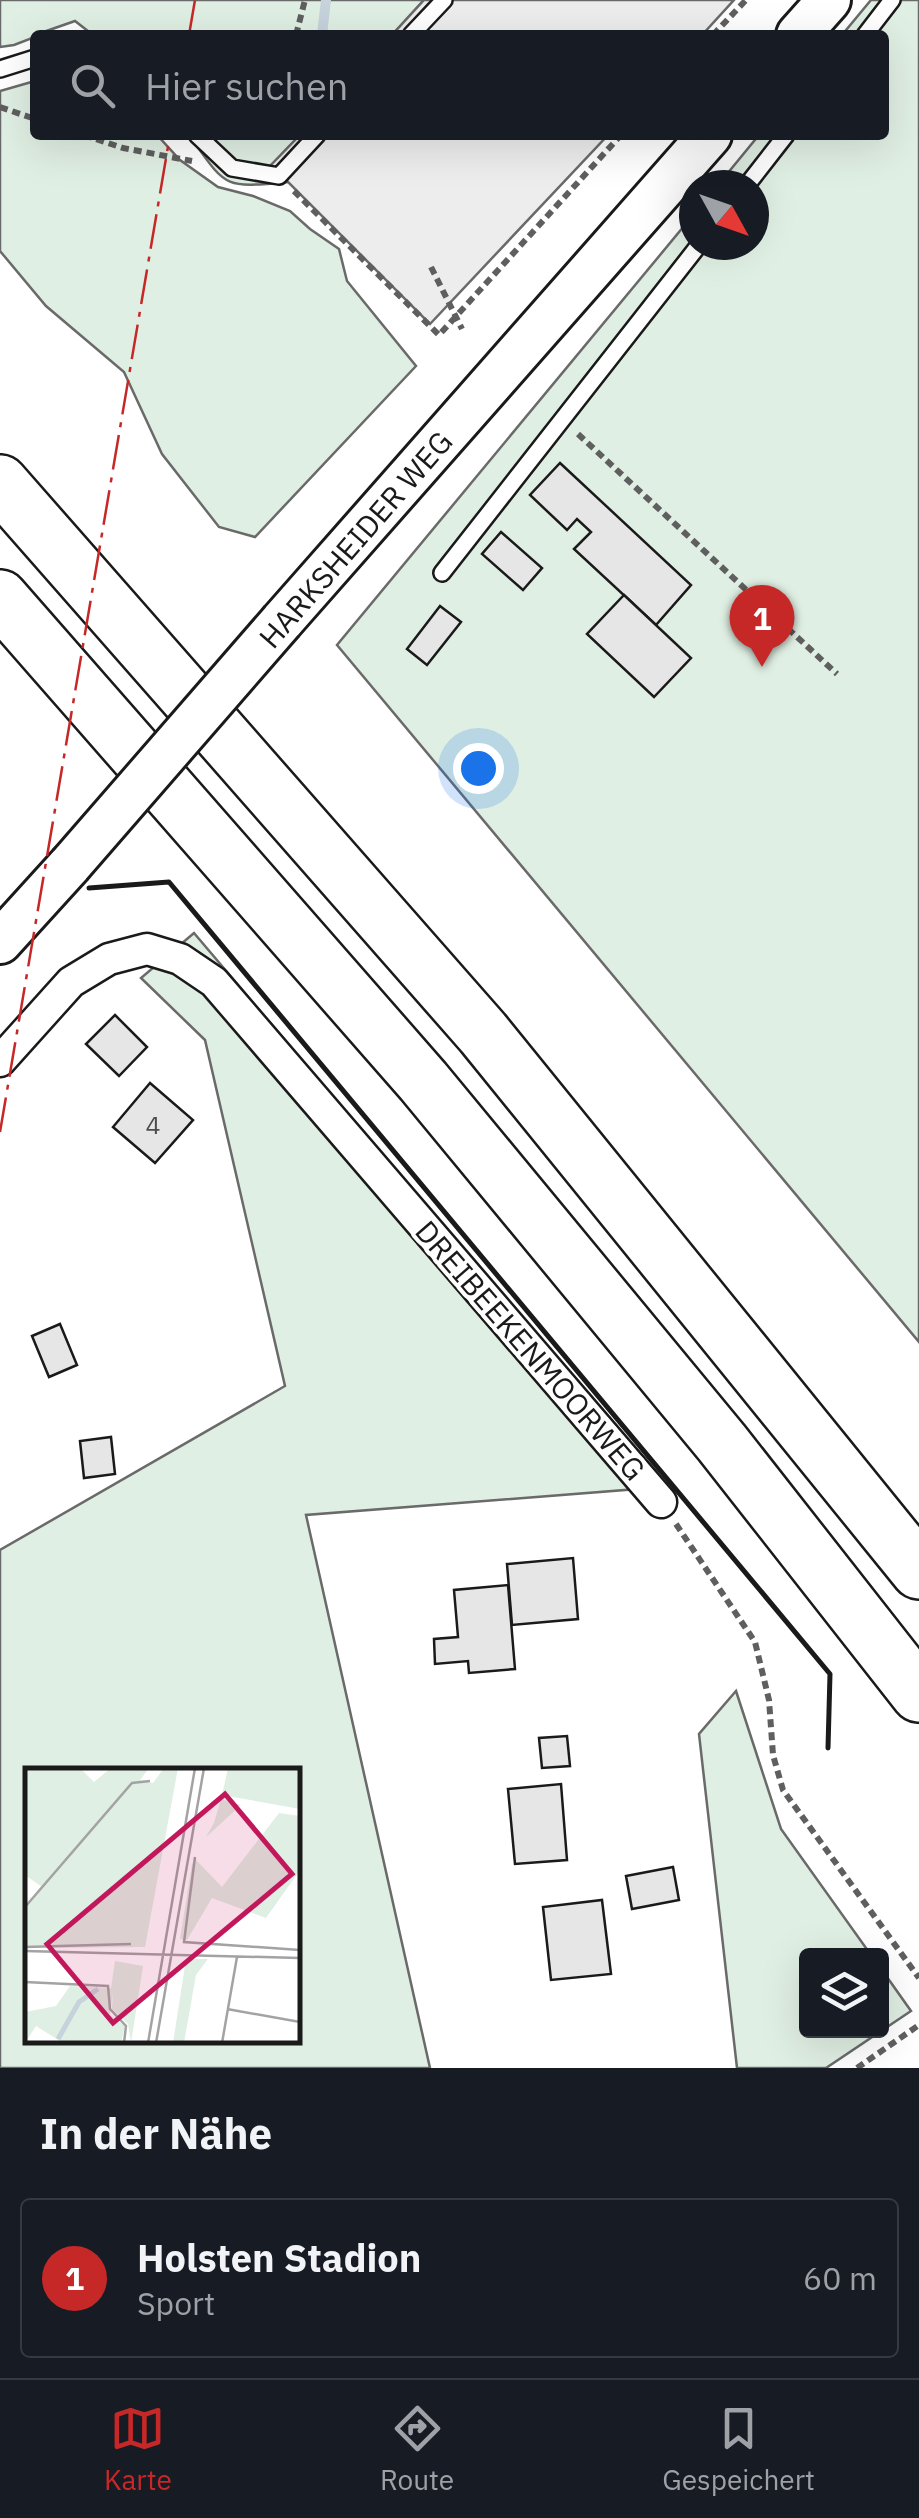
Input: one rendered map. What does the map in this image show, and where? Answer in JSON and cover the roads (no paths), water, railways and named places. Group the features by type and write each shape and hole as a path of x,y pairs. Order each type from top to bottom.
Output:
{"highway":[{"path":"0,483 483,1033 919,1571"},
{"path":"0,598 423,1081 722,1443 919,1694"}],"main road":[{"path":"802,30 829,0"},
{"name":"HARKSHEIDER WEG","path":"0,942 706,140"}],"street":[{"name":"DREIBEEKENMOORWEG","path":"0,1061 71,982 109,959 148,949 180,958 214,982 661,1502"}],"lane":[{"path":"417,30 444,0"},
{"path":"869,30 892,0"},
{"path":"0,69 30,60"},
{"path":"202,140 232,168 279,176 313,140"},
{"path":"759,170 782,140"},
{"path":"442,572 688,260"}],"waterway":[{"path":"323,30 326,0"}],"place":[{"name":"Holsten Stadion","path":"762,667"}]}
